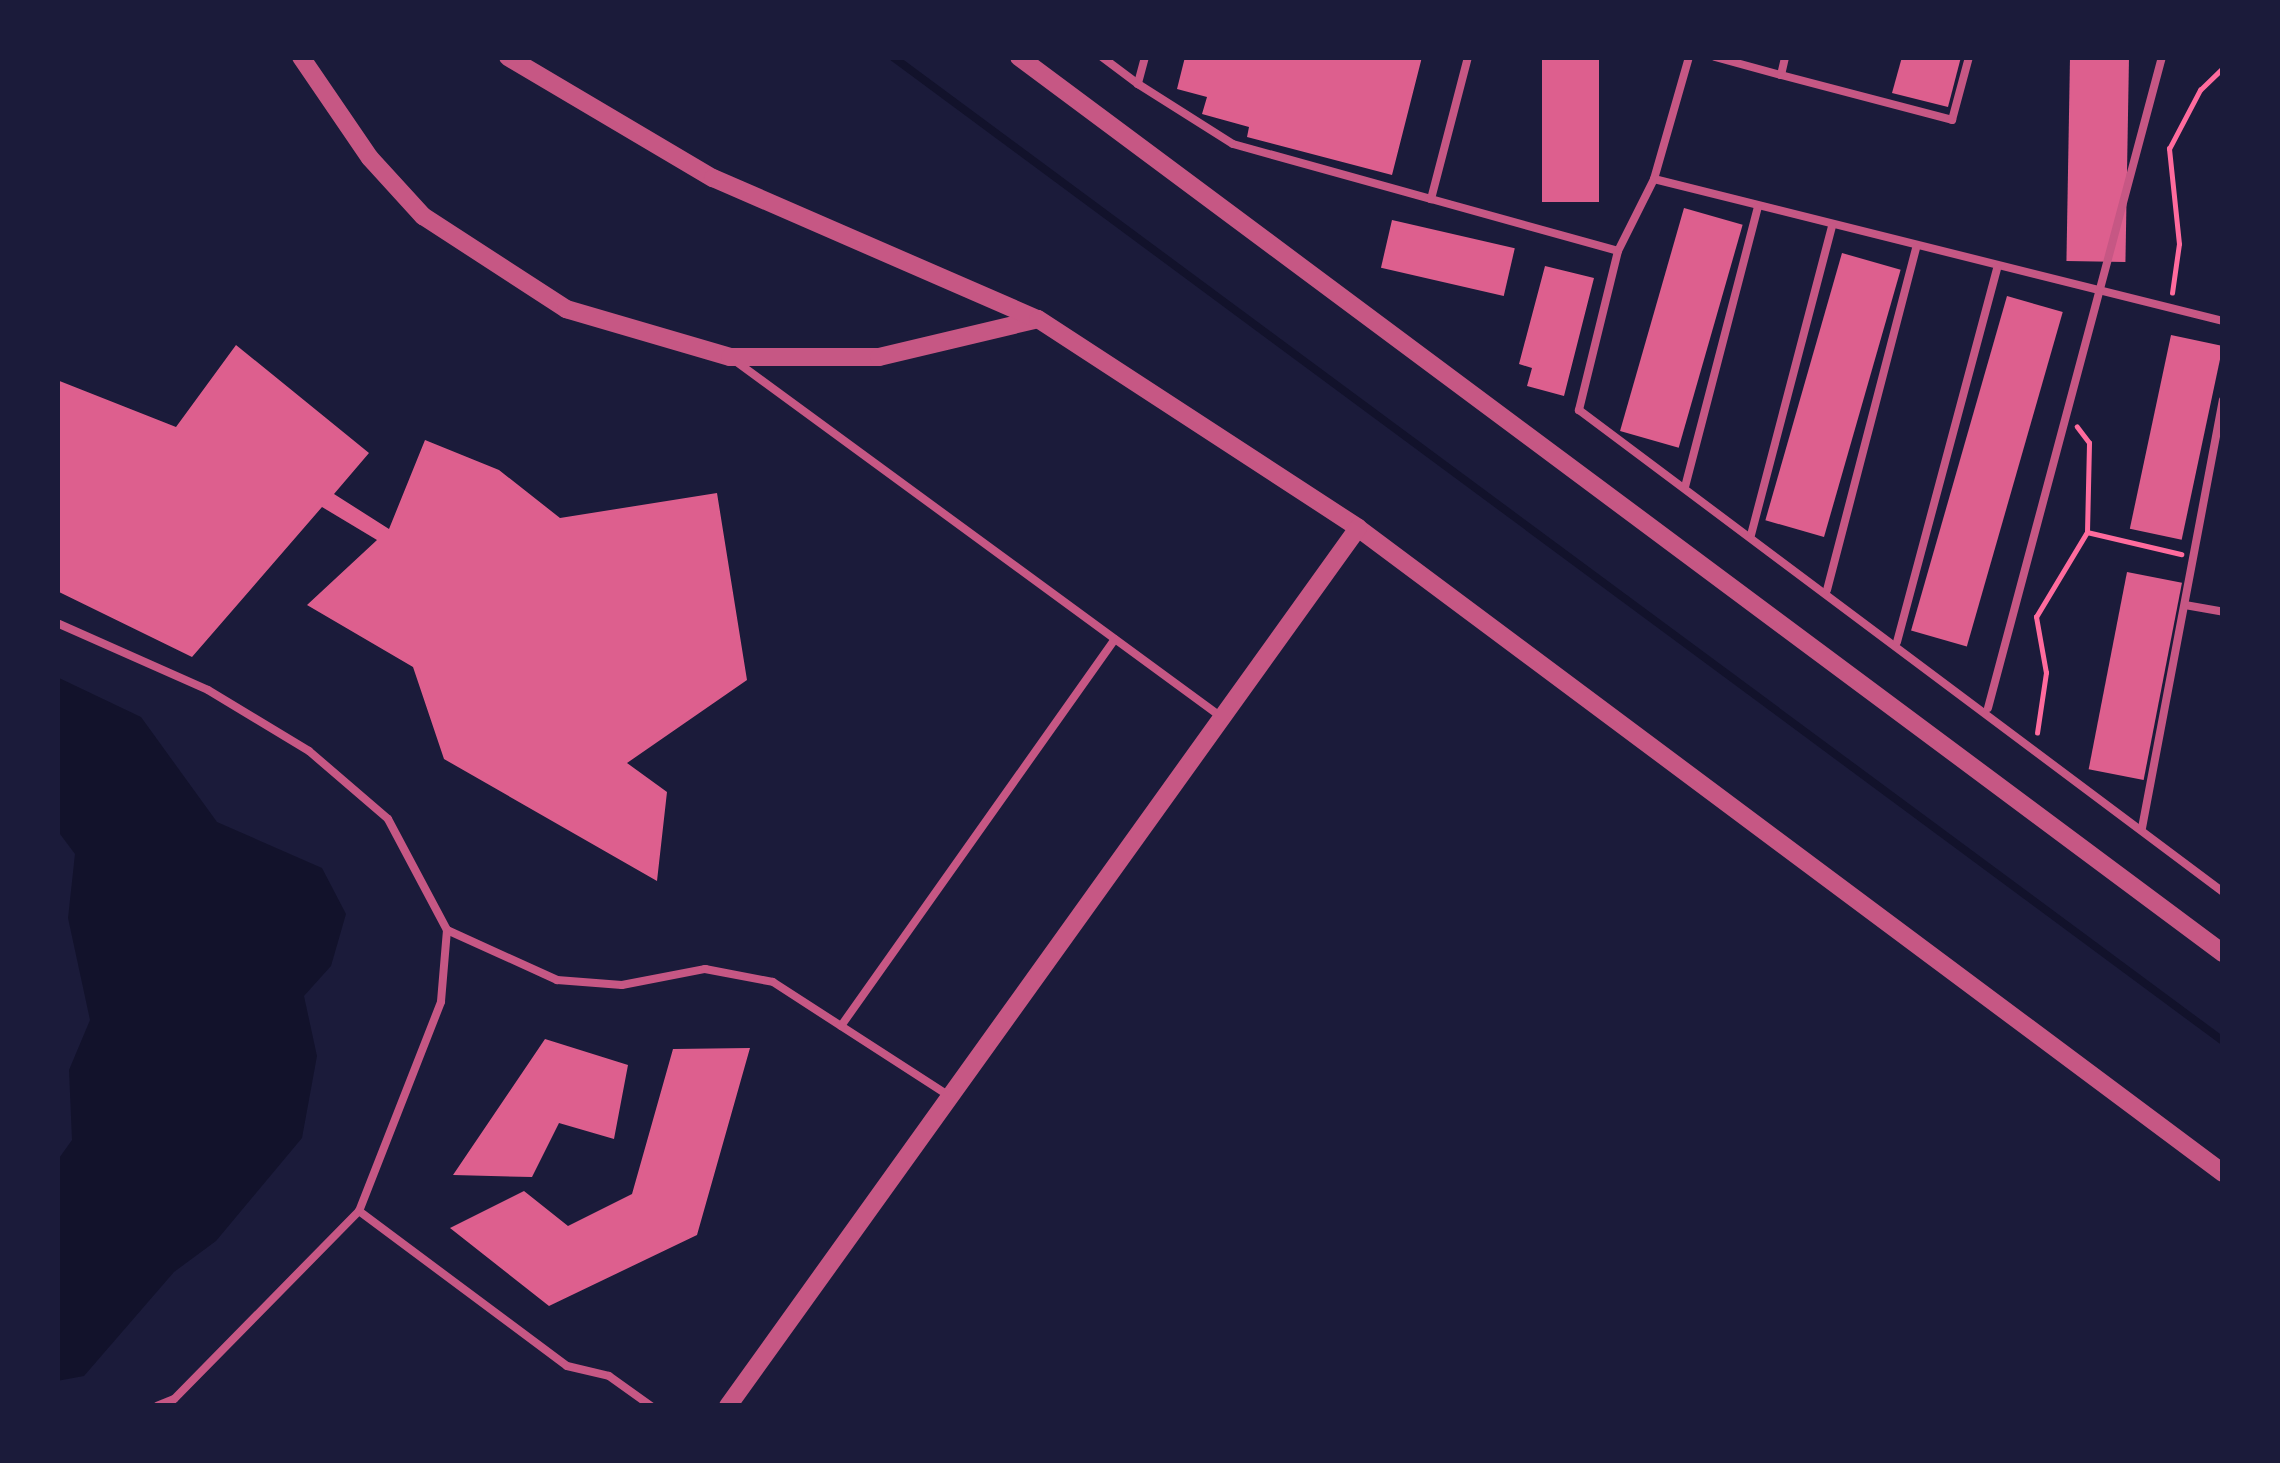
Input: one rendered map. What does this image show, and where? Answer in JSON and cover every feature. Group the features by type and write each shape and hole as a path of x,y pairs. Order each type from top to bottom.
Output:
{"street":[{"path":"301,57 370,158 469,253 566,309 730,357 879,357 1038,320"},
{"path":"508,57 713,178 1038,320 1358,528 2223,1173"},
{"path":"1019,57 2223,952"},
{"path":"728,1406 1358,528"}],"lane":[{"path":"1102,57 1233,144 1618,251"},
{"path":"1138,84 1145,57"},
{"path":"1430,199 1468,57"},
{"path":"1688,57 1654,179 1618,251 1579,410 1988,708 2223,892"},
{"path":"1715,57 1952,120 1969,57"},
{"path":"1780,75 1786,57"},
{"path":"1988,708 2162,57"},
{"path":"1654,179 2098,296 2223,321"},
{"path":"1685,487 1758,206"},
{"path":"1751,535 1832,226"},
{"path":"1827,590 1916,248"},
{"path":"1897,641 1997,269"},
{"path":"730,357 1221,717"},
{"path":"2142,828 2223,401"},
{"path":"2185,605 2223,612"},
{"path":"57,623 208,690 309,752 388,819 447,930 440,1002 359,1211 174,1399 157,1406"},
{"path":"841,1026 1115,639"},
{"path":"447,930 557,980 622,985 705,969 773,982 950,1096"},
{"path":"359,1211 567,1366 609,1376 651,1406"}],"path":[{"path":"2169,310 2179,244 2169,149 2200,90 2223,68"},
{"path":"2036,745 2046,673 2036,617 2087,532 2089,443 2067,413"},
{"path":"2087,532 2193,556"}],"shaded area":[{"path":"57,677 141,717 217,822 322,868 346,914 331,966 304,996 317,1056 302,1138 216,1241 174,1272 84,1376 57,1381 57,1161 72,1140 69,1070 90,1020 68,918 75,854 57,830"}],"building":[{"path":"1185,57 1422,57 1392,175 1247,137 1249,127 1202,114 1207,97 1177,89"},
{"path":"1542,57 1599,57 1599,202 1542,202"},
{"path":"1902,57 1961,57 1948,107 1892,93"},
{"path":"2070,57 2129,58 2125,262 2066,261"},
{"path":"1684,208 1743,225 1679,448 1620,431"},
{"path":"1392,220 1515,248 1504,296 1381,268"},
{"path":"1842,253 1901,270 1824,537 1765,520"},
{"path":"1545,266 1594,278 1564,396 1527,386 1532,368 1519,364"},
{"path":"2007,296 2063,312 1967,647 1911,631"},
{"path":"2171,335 2223,346 2182,540 2130,529"},
{"path":"236,345 369,453 334,494 389,529 425,440 499,470 560,518 717,493 747,680 627,763 667,792 657,881 444,759 413,667 307,605 377,540 322,507 192,657 57,591 57,380 176,427"},
{"path":"2127,572 2182,583 2144,780 2089,769"},
{"path":"545,1039 628,1065 614,1139 559,1123 532,1177 453,1175"},
{"path":"750,1048 697,1235 549,1306 450,1228 524,1191 568,1226 632,1194 673,1049"}],"waterway":[{"path":"893,57 2223,1041"}]}
